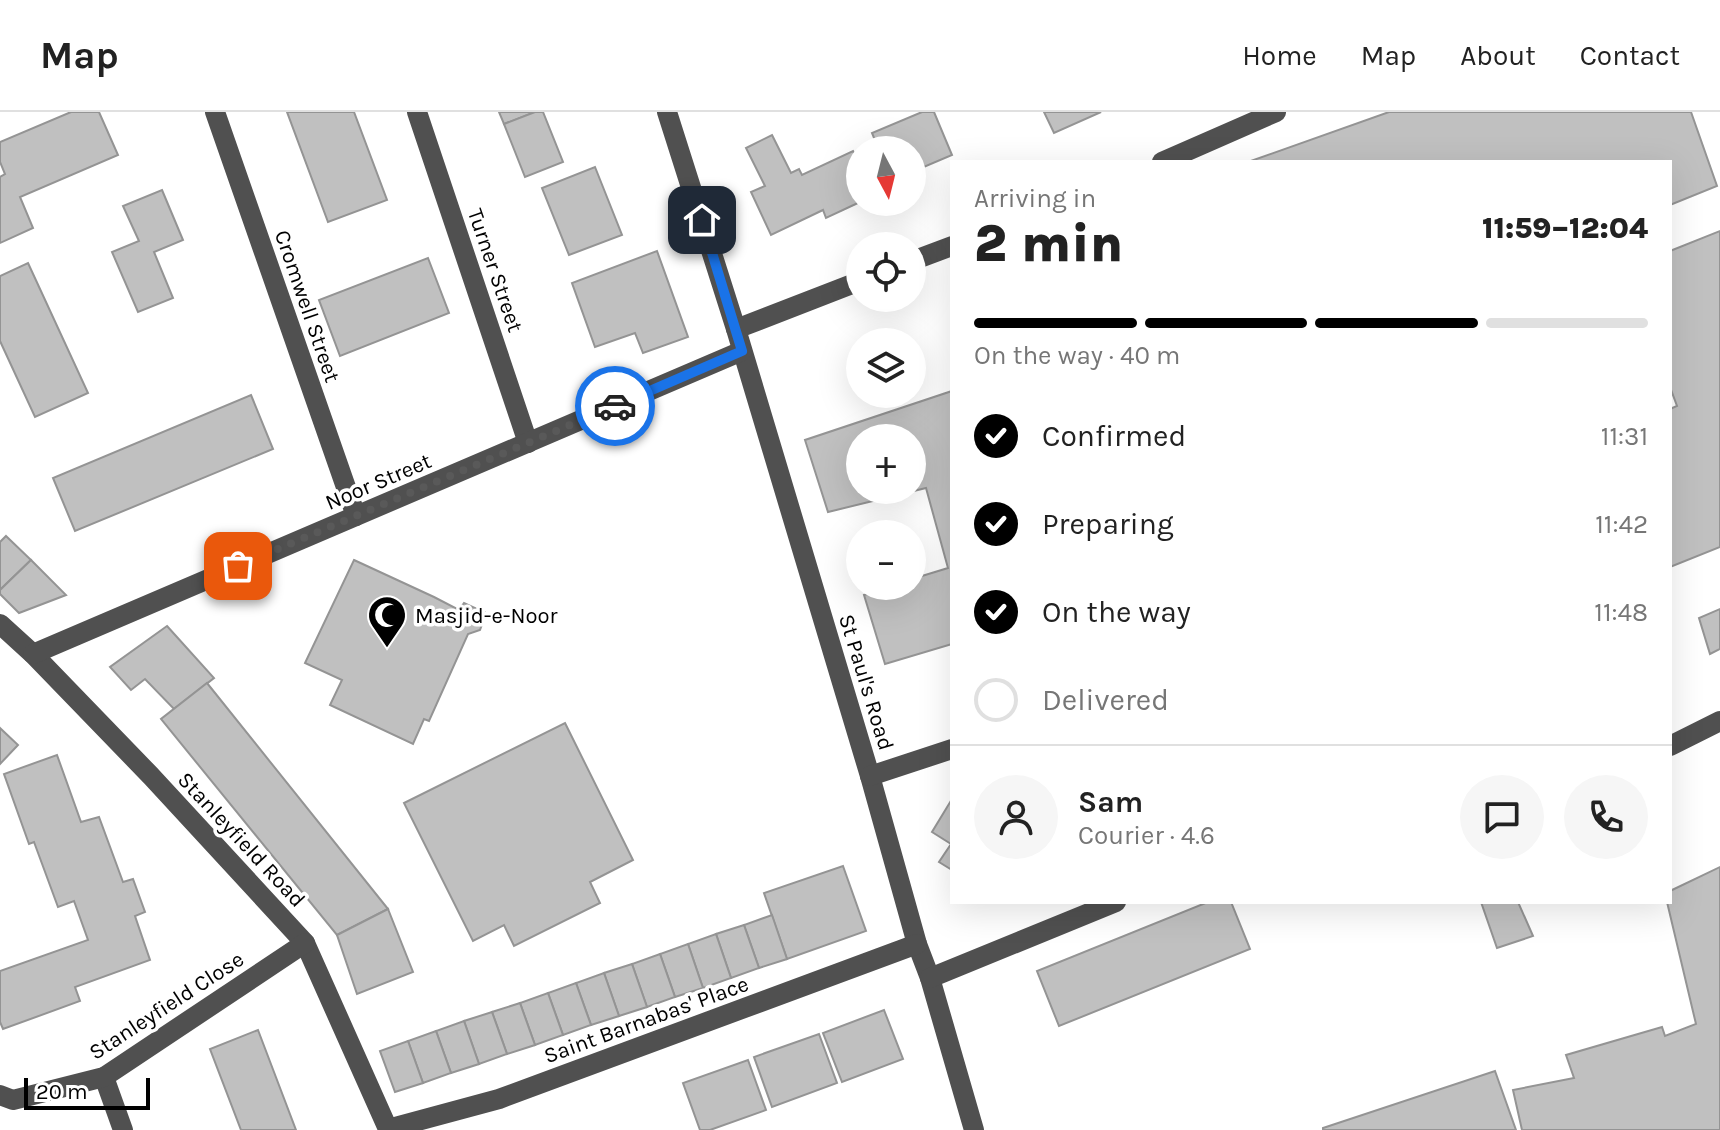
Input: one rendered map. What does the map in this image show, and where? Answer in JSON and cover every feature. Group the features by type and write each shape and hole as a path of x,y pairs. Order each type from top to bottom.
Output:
{"street":[{"name":"Cromwell Street","path":"215,112 356,516"},
{"name":"Turner Street","path":"417,112 528,443"},
{"name":"St Paul's Road","path":"667,112 736,329 974,1130"},
{"path":"1167,160 1276,112"},
{"path":"926,256 950,247"},
{"path":"736,329 846,286"},
{"name":"Noor Street","path":"33,654 742,351"},
{"name":"Stanleyfield Road","path":"0,624 162,787 305,943 388,1129"},
{"path":"1672,745 1720,721"},
{"path":"870,776 950,750"},
{"path":"930,978 1111,904"},
{"name":"Stanleyfield Close","path":"0,1095 13,1100 104,1077 305,943"},
{"name":"Saint Barnabas' Place","path":"388,1129 499,1099 917,944"},
{"path":"104,1077 123,1130"}],"building":[{"path":"71,112 99,112 118,155 20,197 33,228 0,243 0,177 5,174 0,162 0,142"},
{"path":"287,112 354,112 387,200 328,222"},
{"path":"499,112 535,112 504,124"},
{"path":"543,112 563,162 525,177 504,124"},
{"path":"922,112 934,112 952,155 926,166 926,136 873,136 872,133"},
{"path":"1044,112 1101,112 1054,133"},
{"path":"1389,112 1691,112 1717,186 1672,204 1672,160 1254,160"},
{"path":"772,135 791,173 799,169 802,175 846,154 846,209 826,218 823,210 771,235 751,192 765,186 746,148"},
{"path":"595,167 622,235 569,255 542,188"},
{"path":"162,190 183,240 154,252 173,298 138,312 112,252 139,241 123,206"},
{"path":"1720,231 1720,547 1672,566 1672,408 1677,406 1672,392 1672,250"},
{"path":"657,251 688,337 643,353 635,333 595,347 572,283"},
{"path":"428,258 449,313 340,356 319,300"},
{"path":"28,263 88,393 35,417 0,341 0,276"},
{"path":"950,392 950,645 885,664 866,600 926,600 926,575 948,568 926,488 926,424 853,424 901,408 926,408 926,400"},
{"path":"251,395 273,449 75,531 53,478"},
{"path":"846,426 846,504 861,504 828,512 805,440"},
{"path":"6,536 31,560 0,590 0,542"},
{"path":"31,560 66,595 19,613 0,594 0,590"},
{"name":"Masjid-e-Noor","path":"354,560 459,610 464,603 486,613 480,630 468,634 429,721 424,719 413,744 330,705 342,680 305,663"},
{"path":"1720,609 1720,649 1710,654 1699,618"},
{"path":"167,626 214,678 174,709 145,679 131,690 110,667"},
{"path":"207,683 388,909 337,935 161,719"},
{"path":"565,723 633,860 590,882 600,903 514,946 504,925 473,941 404,803"},
{"path":"0,728 18,745 0,764"},
{"path":"57,755 81,822 99,817 123,882 133,879 145,912 135,916 150,960 75,987 80,1001 3,1029 0,1022 0,971 88,940 74,901 58,907 34,842 29,844 4,774"},
{"path":"950,802 950,843 932,832"},
{"path":"950,846 950,869 939,862"},
{"path":"843,866 866,931 787,959 764,893"},
{"path":"1720,867 1720,1130 1522,1130 1513,1090 1574,1078 1566,1055 1662,1027 1665,1036 1696,1024 1667,904 1672,904 1672,890"},
{"path":"1203,904 1232,904 1250,949 1059,1026 1037,971"},
{"path":"1482,904 1519,904 1533,936 1497,948"},
{"path":"388,909 413,972 357,994 337,935"},
{"path":"772,915 787,959 759,968 744,925"},
{"path":"744,925 759,968 731,978 716,934"},
{"path":"716,934 731,978 703,988 688,944"},
{"path":"688,944 703,988 675,997 660,954"},
{"path":"660,954 675,997 647,1007 632,964"},
{"path":"632,964 647,1007 619,1016 604,973"},
{"path":"604,973 619,1016 591,1025 576,983"},
{"path":"576,983 591,1025 563,1035 548,993"},
{"path":"548,993 563,1035 535,1045 520,1003"},
{"path":"520,1003 535,1045 507,1054 492,1012"},
{"path":"884,1010 903,1059 842,1082 823,1033"},
{"path":"492,1012 507,1054 479,1064 464,1021"},
{"path":"464,1021 479,1064 451,1073 436,1031"},
{"path":"258,1030 296,1130 241,1130 210,1049"},
{"path":"436,1031 451,1073 423,1083 408,1041"},
{"path":"819,1034 837,1083 772,1107 754,1057"},
{"path":"408,1041 423,1083 395,1092 380,1051"},
{"path":"748,1060 766,1110 710,1130 700,1130 683,1083"},
{"path":"1495,1071 1516,1130 1323,1130 1323,1128"}],"way so far":[{"path":"238,566 615,406"}],"place":[{"name":"Masjid-e-Noor","path":"387,649"}],"route":[{"path":"615,406 742,351 702,220"}]}
